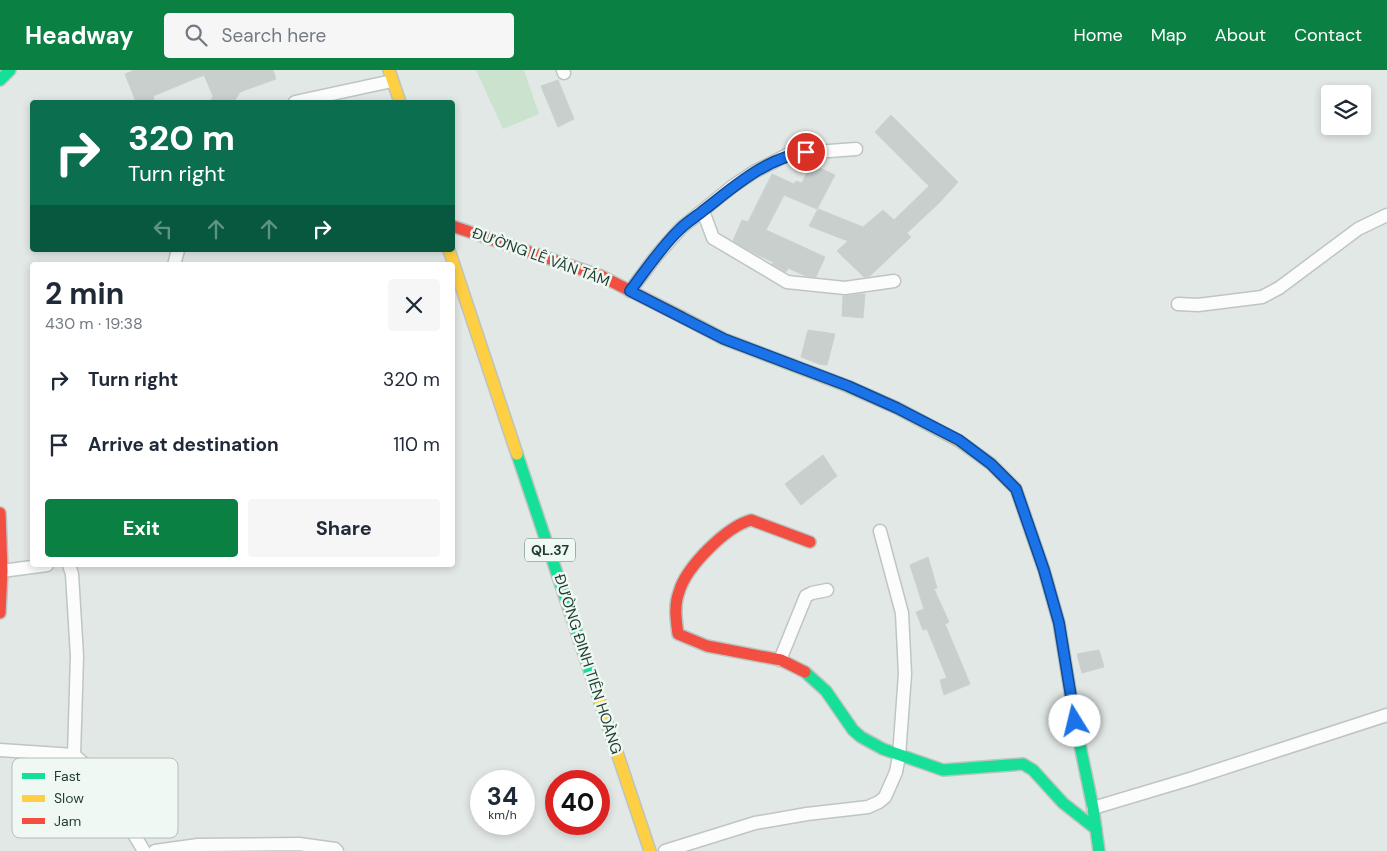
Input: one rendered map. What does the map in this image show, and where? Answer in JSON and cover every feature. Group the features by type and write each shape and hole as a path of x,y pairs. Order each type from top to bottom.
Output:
{"street":[{"path":"0,80 10,70"},
{"path":"302,100 391,75 399,100"},
{"path":"630,291 657,255 681,228 733,186 754,172 789,154 856,149"},
{"path":"703,211 713,238 787,282 844,288 894,282"},
{"path":"1178,304 1198,305 1262,297 1279,288 1358,229 1387,215"},
{"name":"ĐƯỜNG LÊ VĂN TÁM","path":"455,227 602,276 724,339 848,386 897,408 959,440 991,464 1016,489 1044,570 1059,623 1099,851"},
{"name":"ĐƯỜNG ĐINH TIÊN HOÀNG","path":"455,268 650,851"},
{"path":"0,513 0,613"},
{"path":"810,542 751,520 746,520 731,528 684,577 679,590 676,618 678,634 697,644 780,660 796,666 826,690 852,730 864,739 899,756 943,770 1023,764 1033,770 1063,802 1096,829"},
{"path":"666,851 755,823 874,805 885,797 892,784 899,756 905,674 903,629 898,595 880,532"},
{"path":"1,572 34,567"},
{"path":"70,567 72,574 77,656 74,755"},
{"path":"780,660 806,596 827,590"},
{"path":"1092,808 1190,779 1387,715"},
{"path":"0,750 74,755 77,758"},
{"path":"136,838 144,851"},
{"path":"155,851 198,844 299,844 335,849 337,851"}],"green space":[{"path":"476,70 524,70 539,114 503,129"}],"building":[{"path":"135,70 273,70 276,79 240,92 235,100 211,100 213,96 204,75 153,96 154,100 135,100 125,74"},
{"path":"558,80 574,119 558,127 541,86"},
{"path":"891,115 958,182 907,233 911,237 870,276 864,277 837,251 848,241 809,226 818,209 863,227 883,210 894,220 929,186 875,132"},
{"path":"811,164 835,175 817,209 784,195 766,230 825,257 816,277 806,276 788,268 786,272 772,264 773,262 733,241 742,220 748,222 772,174 794,184 796,181 802,183"},
{"path":"865,294 863,318 842,316 843,296"},
{"path":"808,330 835,334 827,365 801,357"},
{"path":"823,455 837,476 801,505 785,484"},
{"path":"928,557 937,588 934,589 949,622 945,624 970,684 944,695 940,680 947,678 927,629 923,630 916,612 924,609 910,565"},
{"path":"1099,650 1104,667 1082,673 1077,654"}],"traffic: fast":[{"path":"0,80 10,70"},
{"path":"969,448 991,464 1016,489 1044,570 1059,623 1075,721 1093,808 1099,851"},
{"path":"517,454 600,702"},
{"path":"805,672 826,691 853,730 861,737 883,749 943,770 1023,764 1033,770 1063,803 1096,829"}],"traffic: slow":[{"path":"389,70 399,100"},
{"path":"450,252 453,262"},
{"path":"455,268 517,454"},
{"path":"682,317 724,339 847,386 897,408 969,448"},
{"path":"600,702 650,851"}],"traffic: jam":[{"path":"455,227 601,276 682,317"},
{"path":"0,513 2,571 0,613"},
{"path":"805,672 781,660 707,646 678,634 676,607 677,597 683,582 698,560 719,539 741,524 751,520 810,542"}],"route":[{"path":"806,152 789,154 776,160 733,186 681,228 657,255 630,291 724,339 848,386 897,408 959,440 991,464 1016,489 1044,570 1059,623 1075,721"}]}
